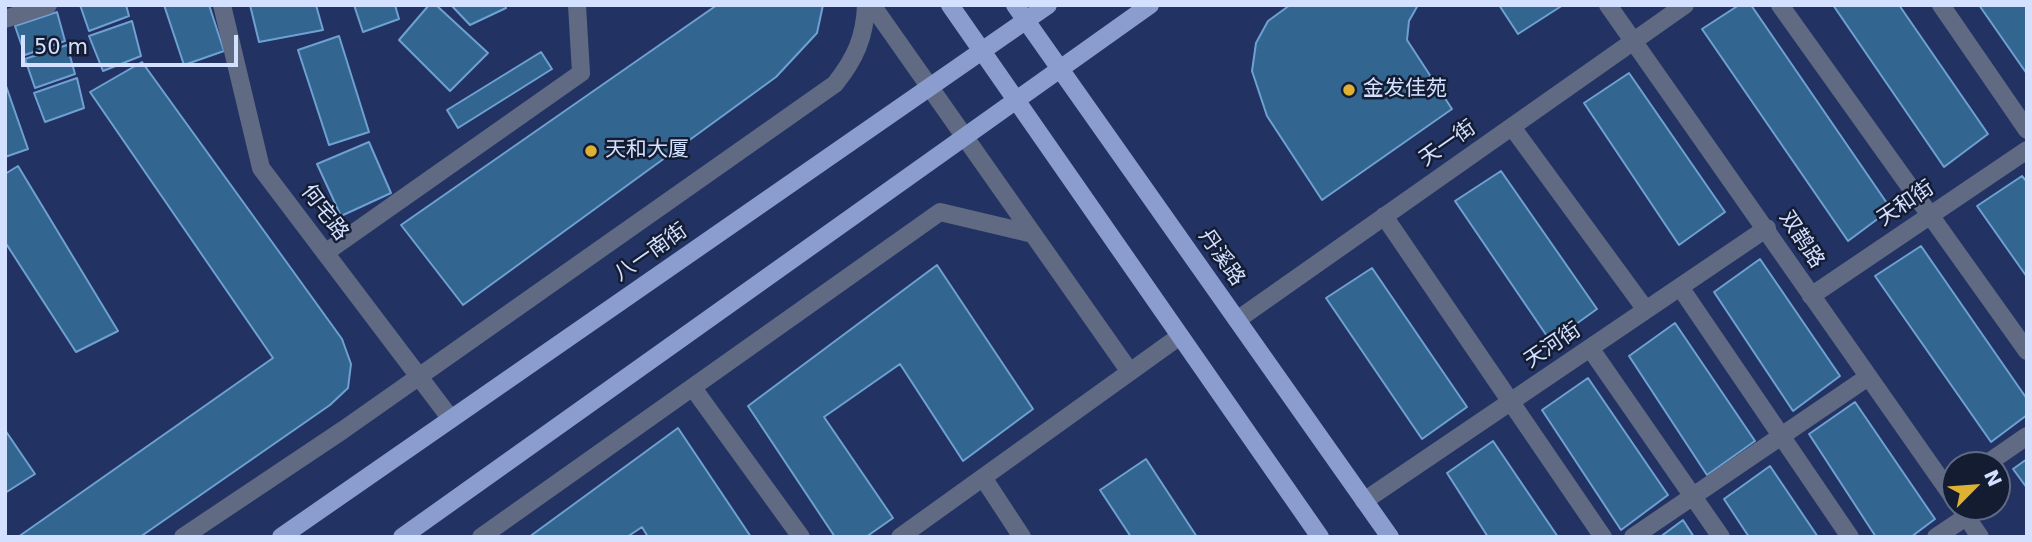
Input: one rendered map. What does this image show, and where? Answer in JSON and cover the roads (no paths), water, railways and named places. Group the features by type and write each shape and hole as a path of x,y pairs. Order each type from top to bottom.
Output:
{"main road":[{"path":"950,5 1320,537"},
{"name":"丹溪路","path":"1015,5 1390,537"},
{"name":"八一南街","path":"281,537 1048,5"},
{"path":"402,537 1150,5"}],"street":[{"path":"5,19 48,5"},
{"name":"何宅路","path":"222,5 261,168 451,419"},
{"path":"325,253 581,74 577,5"},
{"path":"183,537 419,377 835,84 853,61 866,28 866,5"},
{"path":"872,5 1129,372"},
{"name":"双鹊路","path":"1608,5 1767,228 1868,377 1941,476"},
{"name":"天一街","path":"1237,320 1685,5"},
{"path":"1780,5 2027,351"},
{"path":"1941,5 2027,130"},
{"path":"1512,127 1646,310"},
{"name":"天和街","path":"1811,296 2027,149"},
{"path":"481,537 940,212 1033,234"},
{"path":"1384,216 1603,537"},
{"name":"天河街","path":"1364,501 1767,228"},
{"path":"1680,287 1850,537"},
{"path":"900,537 1180,336"},
{"path":"1590,348 1721,537"},
{"path":"1633,537 1868,377"},
{"path":"693,388 801,537"},
{"path":"2005,451 2027,436"},
{"path":"984,479 1022,537"},
{"path":"1937,537 1954,521"},
{"path":"1969,521 1980,537"}],"place":[{"name":"金发佳苑","path":"1349,90"},
{"name":"天和大厦","path":"591,151"}]}
